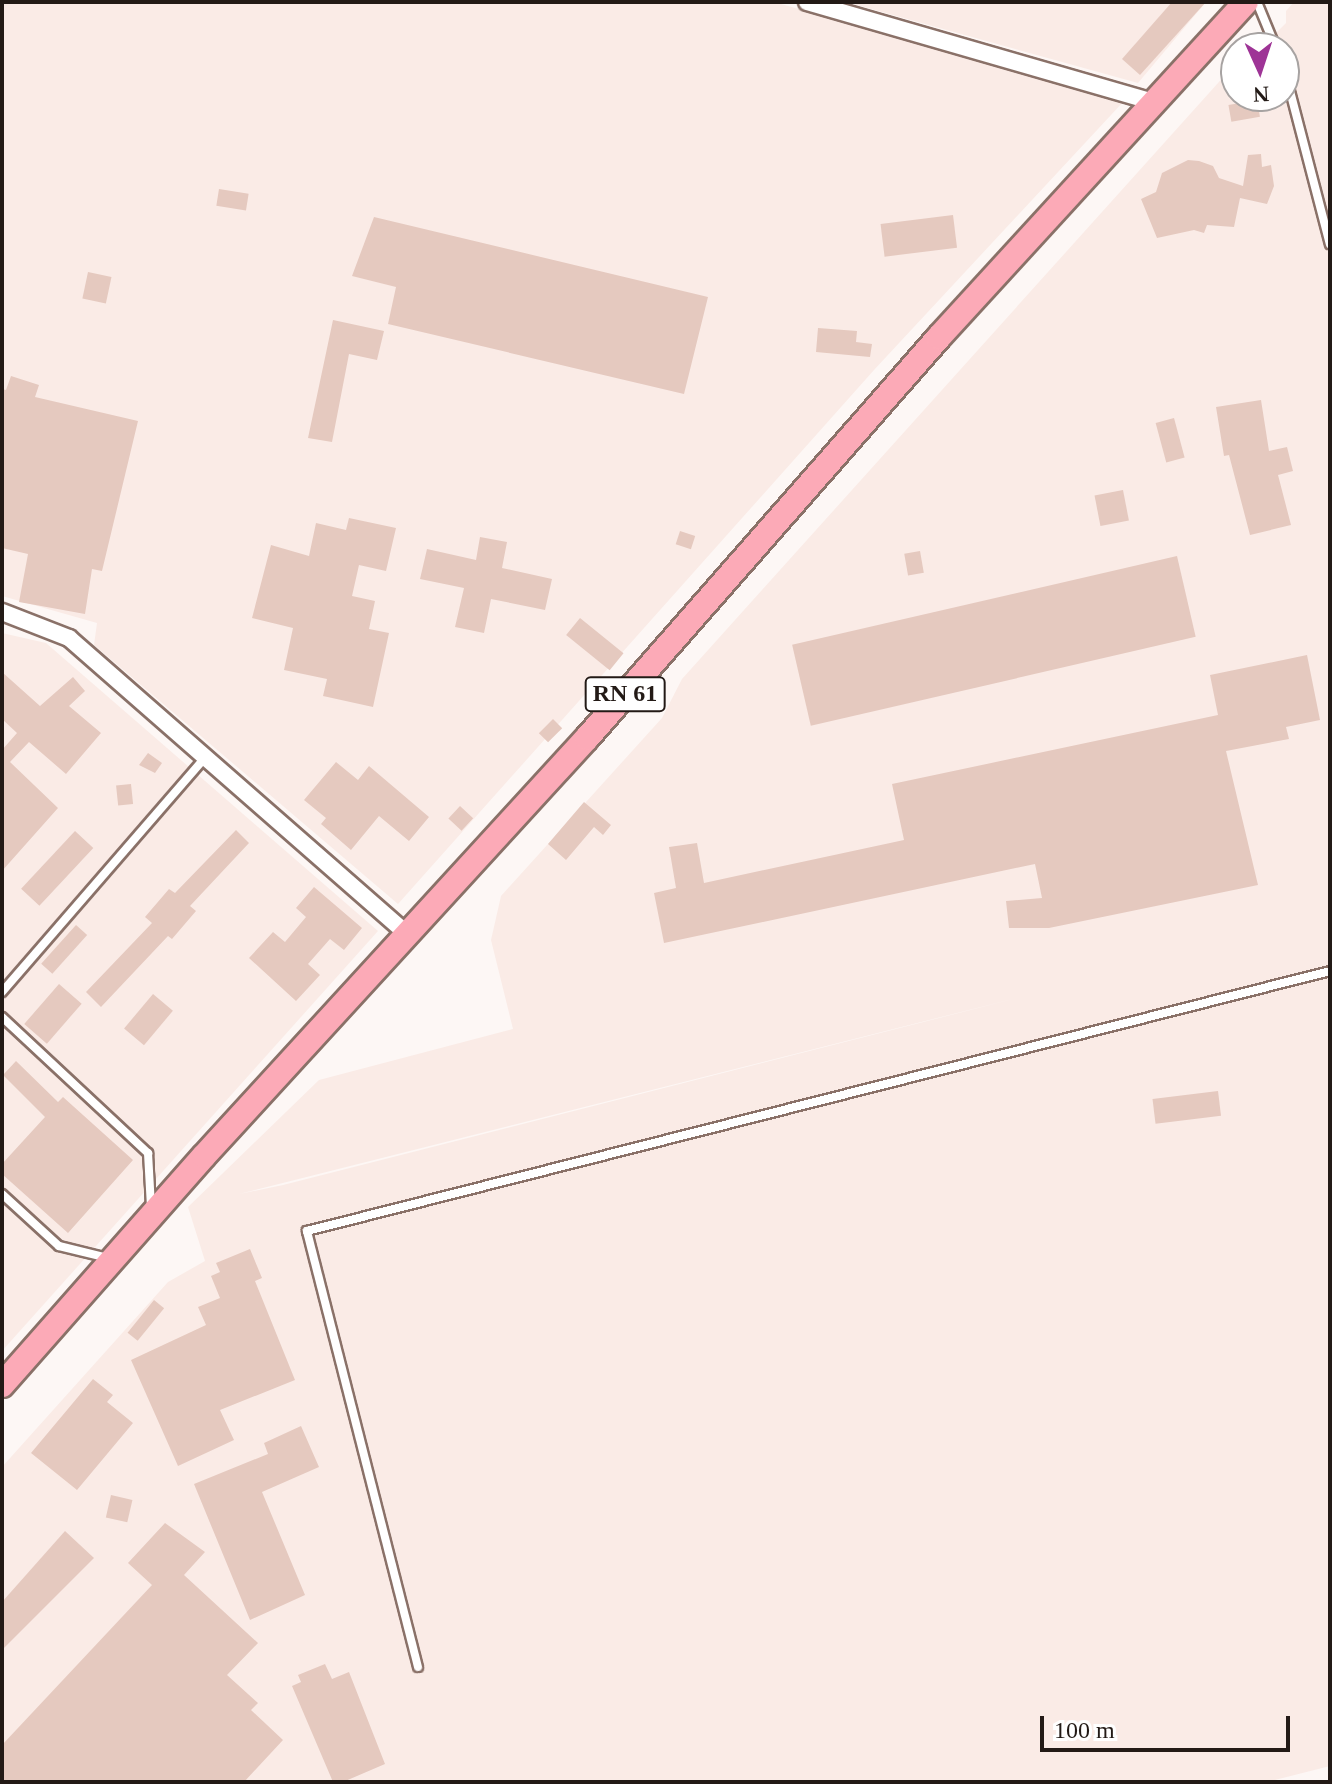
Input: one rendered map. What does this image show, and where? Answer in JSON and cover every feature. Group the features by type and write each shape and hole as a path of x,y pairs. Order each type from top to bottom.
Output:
{"main road":[{"name":"RN 61","path":"2,1385 939,337 1157,103 1246,2"}],"street":[{"path":"807,2 1157,103"},
{"path":"2,612 69,638 407,934"}],"lane":[{"path":"1257,2 1269,32"},
{"path":"1296,112 1330,244"},
{"path":"2,992 205,758"},
{"path":"418,1667 307,1231 1330,971"},
{"path":"2,1017 148,1153 151,1215"},
{"path":"2,1194 59,1246 112,1259"}],"shaded area":[{"path":"2,2 774,2 1124,101 874,370 398,904 94,645 97,623 2,596"},
{"path":"846,2 1206,2 1138,83"},
{"path":"1294,2 1330,2 1330,1766 1267,1782 2,1782 2,1467 168,1282 205,1261 188,1207 319,1080 513,1029 491,940 501,896 662,718 682,679 1220,81 1220,112 1300,112 1300,32 1277,32 1286,23 1286,11","holes":["1096,978 283,1185 239,1194"]},
{"path":"2,633 46,643 378,931 2,1351"}],"building":[{"path":"1172,2 1206,2 1140,75 1122,59"},
{"path":"1230,112 1259,112 1260,117 1231,122"},
{"path":"1261,154 1262,167 1271,165 1274,186 1267,204 1240,198 1234,227 1207,225 1204,233 1194,230 1157,238 1141,199 1156,192 1162,173 1188,160 1199,161 1213,166 1219,178 1243,186 1248,155"},
{"path":"219,189 249,194 246,210 216,206"},
{"path":"953,215 957,248 885,257 881,224"},
{"path":"374,217 708,297 684,394 388,324 396,287 352,276"},
{"path":"88,272 111,277 106,303 82,298"},
{"path":"333,320 384,331 377,360 349,354 332,442 308,438"},
{"path":"818,328 857,331 856,342 872,344 870,357 816,352"},
{"path":"11,376 39,385 35,397 138,421 102,571 92,569 85,614 19,602 28,554 2,548 2,389 6,390"},
{"path":"1261,400 1269,451 1287,447 1293,471 1278,475 1291,525 1250,535 1229,455 1224,456 1216,407"},
{"path":"1174,418 1185,458 1166,463 1156,423"},
{"path":"1123,490 1129,520 1100,526 1095,496"},
{"path":"349,518 396,528 386,571 359,565 352,596 375,601 369,629 389,633 373,707 323,696 327,679 284,670 293,628 252,618 271,545 309,556 316,523 346,530"},
{"path":"680,531 695,536 691,549 676,544"},
{"path":"480,537 507,542 502,568 552,579 545,610 491,599 484,633 455,627 464,588 420,579 427,549 476,560"},
{"path":"920,551 924,573 908,575 904,554"},
{"path":"1177,556 1196,637 811,726 792,645"},
{"path":"580,618 624,653 610,670 566,635"},
{"path":"1307,655 1320,720 1286,727 1289,739 1226,751 1258,885 1049,928 1009,928 1006,901 1042,898 1035,864 664,943 654,893 676,888 669,847 697,843 704,883 904,840 892,784 1218,715 1210,675"},
{"path":"2,672 40,706 73,677 85,691 69,706 101,733 66,774 29,742 10,762 58,808 2,871 2,750 17,733 2,719"},
{"path":"553,719 562,728 548,742 539,733"},
{"path":"148,753 162,763 155,773 139,765"},
{"path":"336,762 358,780 369,766 429,817 409,841 379,816 351,850 321,824 326,818 304,800"},
{"path":"131,784 133,804 118,805 116,786"},
{"path":"584,802 611,825 603,835 594,827 566,860 548,844"},
{"path":"460,806 473,818 462,831 448,818"},
{"path":"236,830 249,843 190,906 196,911 172,939 168,936 101,1007 86,992 152,923 145,917 169,889 175,893"},
{"path":"75,831 93,848 39,906 21,889"},
{"path":"314,887 362,928 344,950 330,939 308,964 320,975 296,1001 249,958 273,932 285,942 306,917 296,908"},
{"path":"76,925 87,935 52,974 41,964"},
{"path":"59,984 82,1004 47,1044 24,1024"},
{"path":"153,994 173,1011 144,1045 124,1028"},
{"path":"16,1061 58,1102 63,1097 133,1160 68,1233 2,1174 2,1164 45,1117 3,1075"},
{"path":"1218,1091 1221,1116 1156,1124 1152,1099"},
{"path":"250,1249 262,1278 255,1281 295,1380 220,1410 234,1440 178,1466 131,1360 206,1325 198,1307 220,1298 211,1276 220,1272 216,1263"},
{"path":"154,1300 164,1308 138,1341 128,1333"},
{"path":"93,1379 113,1395 107,1402 133,1423 77,1490 31,1453"},
{"path":"301,1426 319,1467 262,1492 305,1595 250,1620 194,1484 268,1454 264,1443"},
{"path":"111,1495 132,1500 127,1522 106,1517"},
{"path":"165,1523 205,1552 184,1575 258,1643 227,1675 258,1703 251,1710 283,1740 244,1782 2,1782 2,1745 152,1585 128,1563"},
{"path":"65,1531 94,1558 2,1650 2,1602"},
{"path":"325,1664 332,1679 349,1672 385,1764 343,1782 333,1782 292,1686 301,1682 298,1675"}]}
